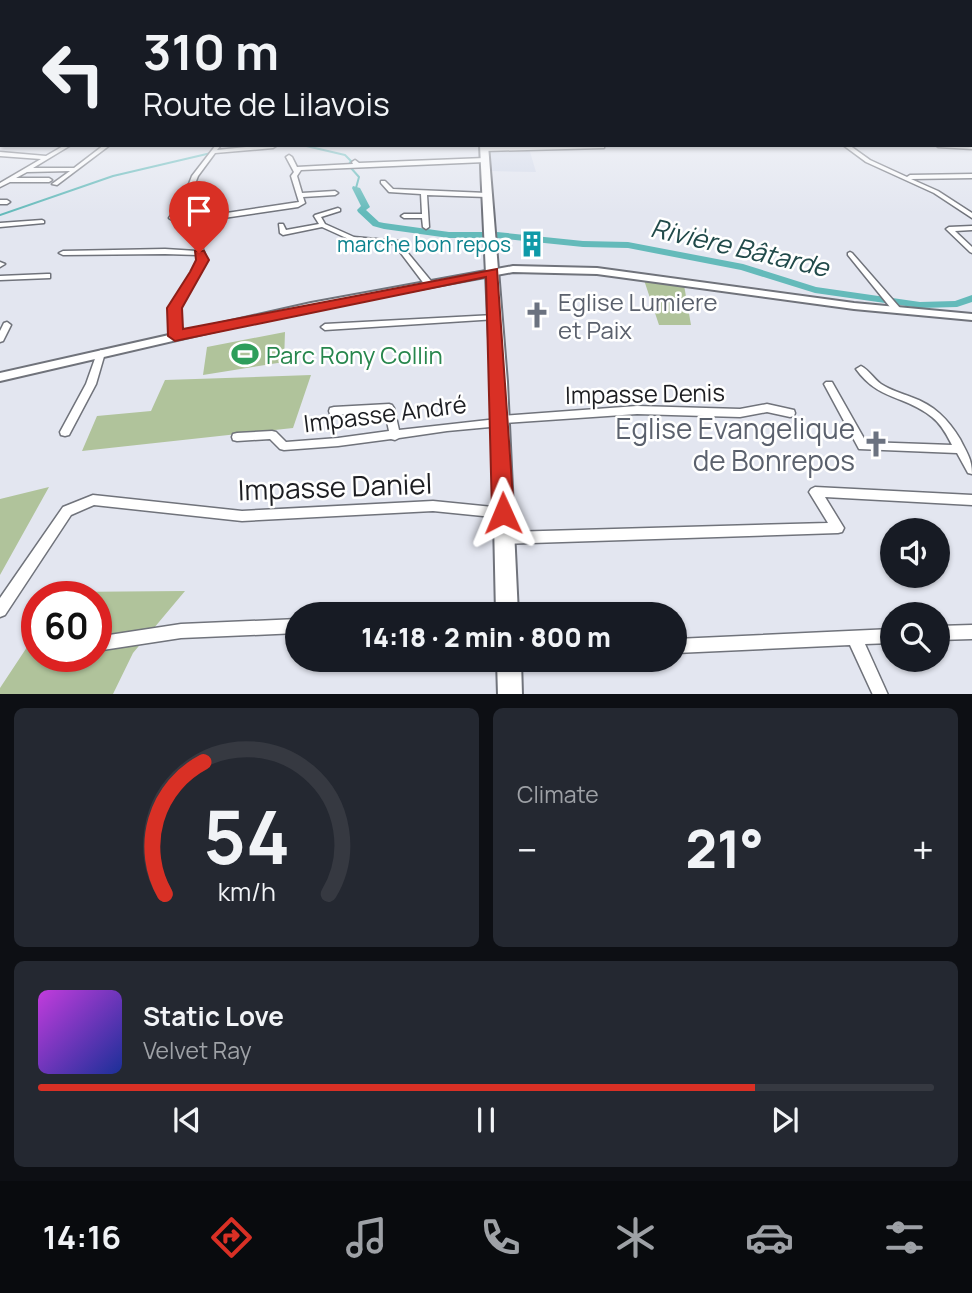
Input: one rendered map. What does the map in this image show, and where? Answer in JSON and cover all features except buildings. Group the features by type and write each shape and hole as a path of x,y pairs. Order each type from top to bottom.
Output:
{"main road":[{"path":"484,148 501,421 507,602"},
{"path":"509,672 510,694"}],"street":[{"path":"0,185 63,148"},
{"path":"55,184 103,148"},
{"path":"849,148 860,157 936,192 972,216"},
{"path":"218,149 195,176 188,194 172,218 208,218 302,203 294,176 296,168 289,157"},
{"path":"1,154 46,158"},
{"path":"296,168 355,163 485,160"},
{"path":"26,170 75,169"},
{"path":"902,177 972,176"},
{"path":"9,180 49,180"},
{"path":"383,182 391,191 487,195"},
{"path":"301,195 335,193"},
{"path":"424,194 426,227"},
{"path":"338,210 317,216 324,225 353,239 396,242 428,283"},
{"path":"404,216 426,216"},
{"path":"175,336 174,308 203,260 197,241 208,218"},
{"path":"0,225 41,222"},
{"path":"281,225 283,233 324,225"},
{"path":"972,228 949,229 972,251"},
{"path":"63,253 116,254 165,249 199,253"},
{"path":"850,254 892,304"},
{"path":"0,377 175,336 428,283 513,269 597,271 892,304 972,317"},
{"path":"0,278 47,276"},
{"path":"325,327 494,317"},
{"path":"0,339 7,325"},
{"path":"65,432 91,384 101,353"},
{"path":"861,369 882,392 915,402 938,415 972,470"},
{"path":"829,384 863,446 957,449"},
{"path":"334,411 387,408 395,436"},
{"name":"Impasse Denis","path":"501,421 638,410 740,412 767,408 790,413"},
{"name":"Impasse André","path":"237,437 272,435 284,446 337,444 458,424 501,421"},
{"path":"505,538 838,528 815,492 972,500"},
{"name":"Impasse Daniel","path":"0,610 67,511 75,505 93,500 242,516 433,506 503,513"},
{"path":"112,642 181,631 285,627"},
{"path":"950,633 972,632"},
{"path":"687,646 880,637"},
{"path":"854,638 881,694"}],"shaded area":[{"path":"487,148 529,148 536,172 489,171"}],"green space":[{"path":"644,280 684,285 691,325 659,325"},
{"name":"Parc Rony Collin","path":"285,332 284,362 203,375 207,347"},
{"path":"311,375 293,428 82,451 97,416 151,411 165,380"},
{"path":"49,487 0,575 0,499"},
{"path":"185,591 133,653 113,694 0,694 0,688 21,656 21,672 112,672 112,592"}],"waterway":[{"path":"223,150 230,148"},
{"path":"317,148 345,155 351,161 349,164"},
{"path":"0,215 113,176 211,153"},
{"path":"351,168 359,177 356,188"},
{"name":"Rivière Bâtarde","path":"356,188 366,207 361,210 376,224 384,226 449,235 497,235 583,244 628,245 743,267 815,290 920,305 957,304 972,298"}],"place":[{"name":"marche bon repos","path":"532,244"},
{"name":"Eglise Lumiere et Paix","path":"537,315"},
{"name":"Parc Rony Collin","path":"245,354"},
{"name":"Eglise Evangelique de Bonrepos","path":"876,444"}],"route":[{"path":"199,253 203,260 187,291 174,308 175,336 316,305 492,272 502,442 503,513"}]}
